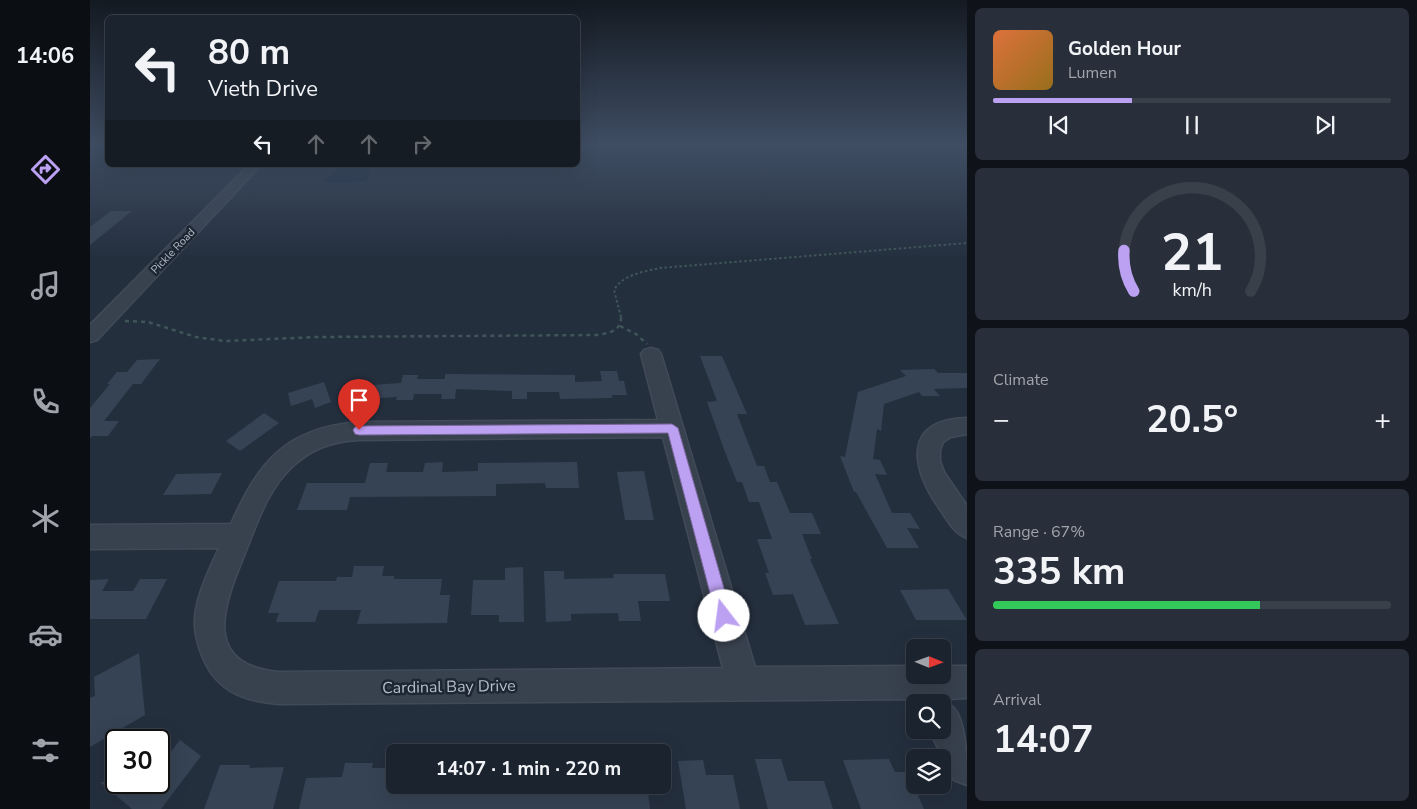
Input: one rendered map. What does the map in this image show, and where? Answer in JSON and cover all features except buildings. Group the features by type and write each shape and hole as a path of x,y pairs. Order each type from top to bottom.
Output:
{"street":[{"name":"Pickle Road","path":"90,336 237,184"},
{"path":"651,354 742,683"},
{"path":"967,426 951,428 936,436 930,443 928,453 930,469 936,481 967,526"},
{"name":"Cardinal Bay Drive","path":"672,428 359,430 336,433 309,442 296,450 272,471 257,495 214,595 210,613 210,631 215,651 226,668 242,680 263,687 742,683 929,693 967,682"},
{"path":"90,537 239,536"},
{"path":"951,736 967,767"}],"path":[{"path":"105,320 148,322 196,338 226,341 324,337 597,335 610,332 620,326 622,317 614,294 615,287 626,278 660,268 967,244"},
{"path":"620,326 632,331 644,340 651,354"}],"route":[{"path":"359,430 672,428 724,616"}]}
